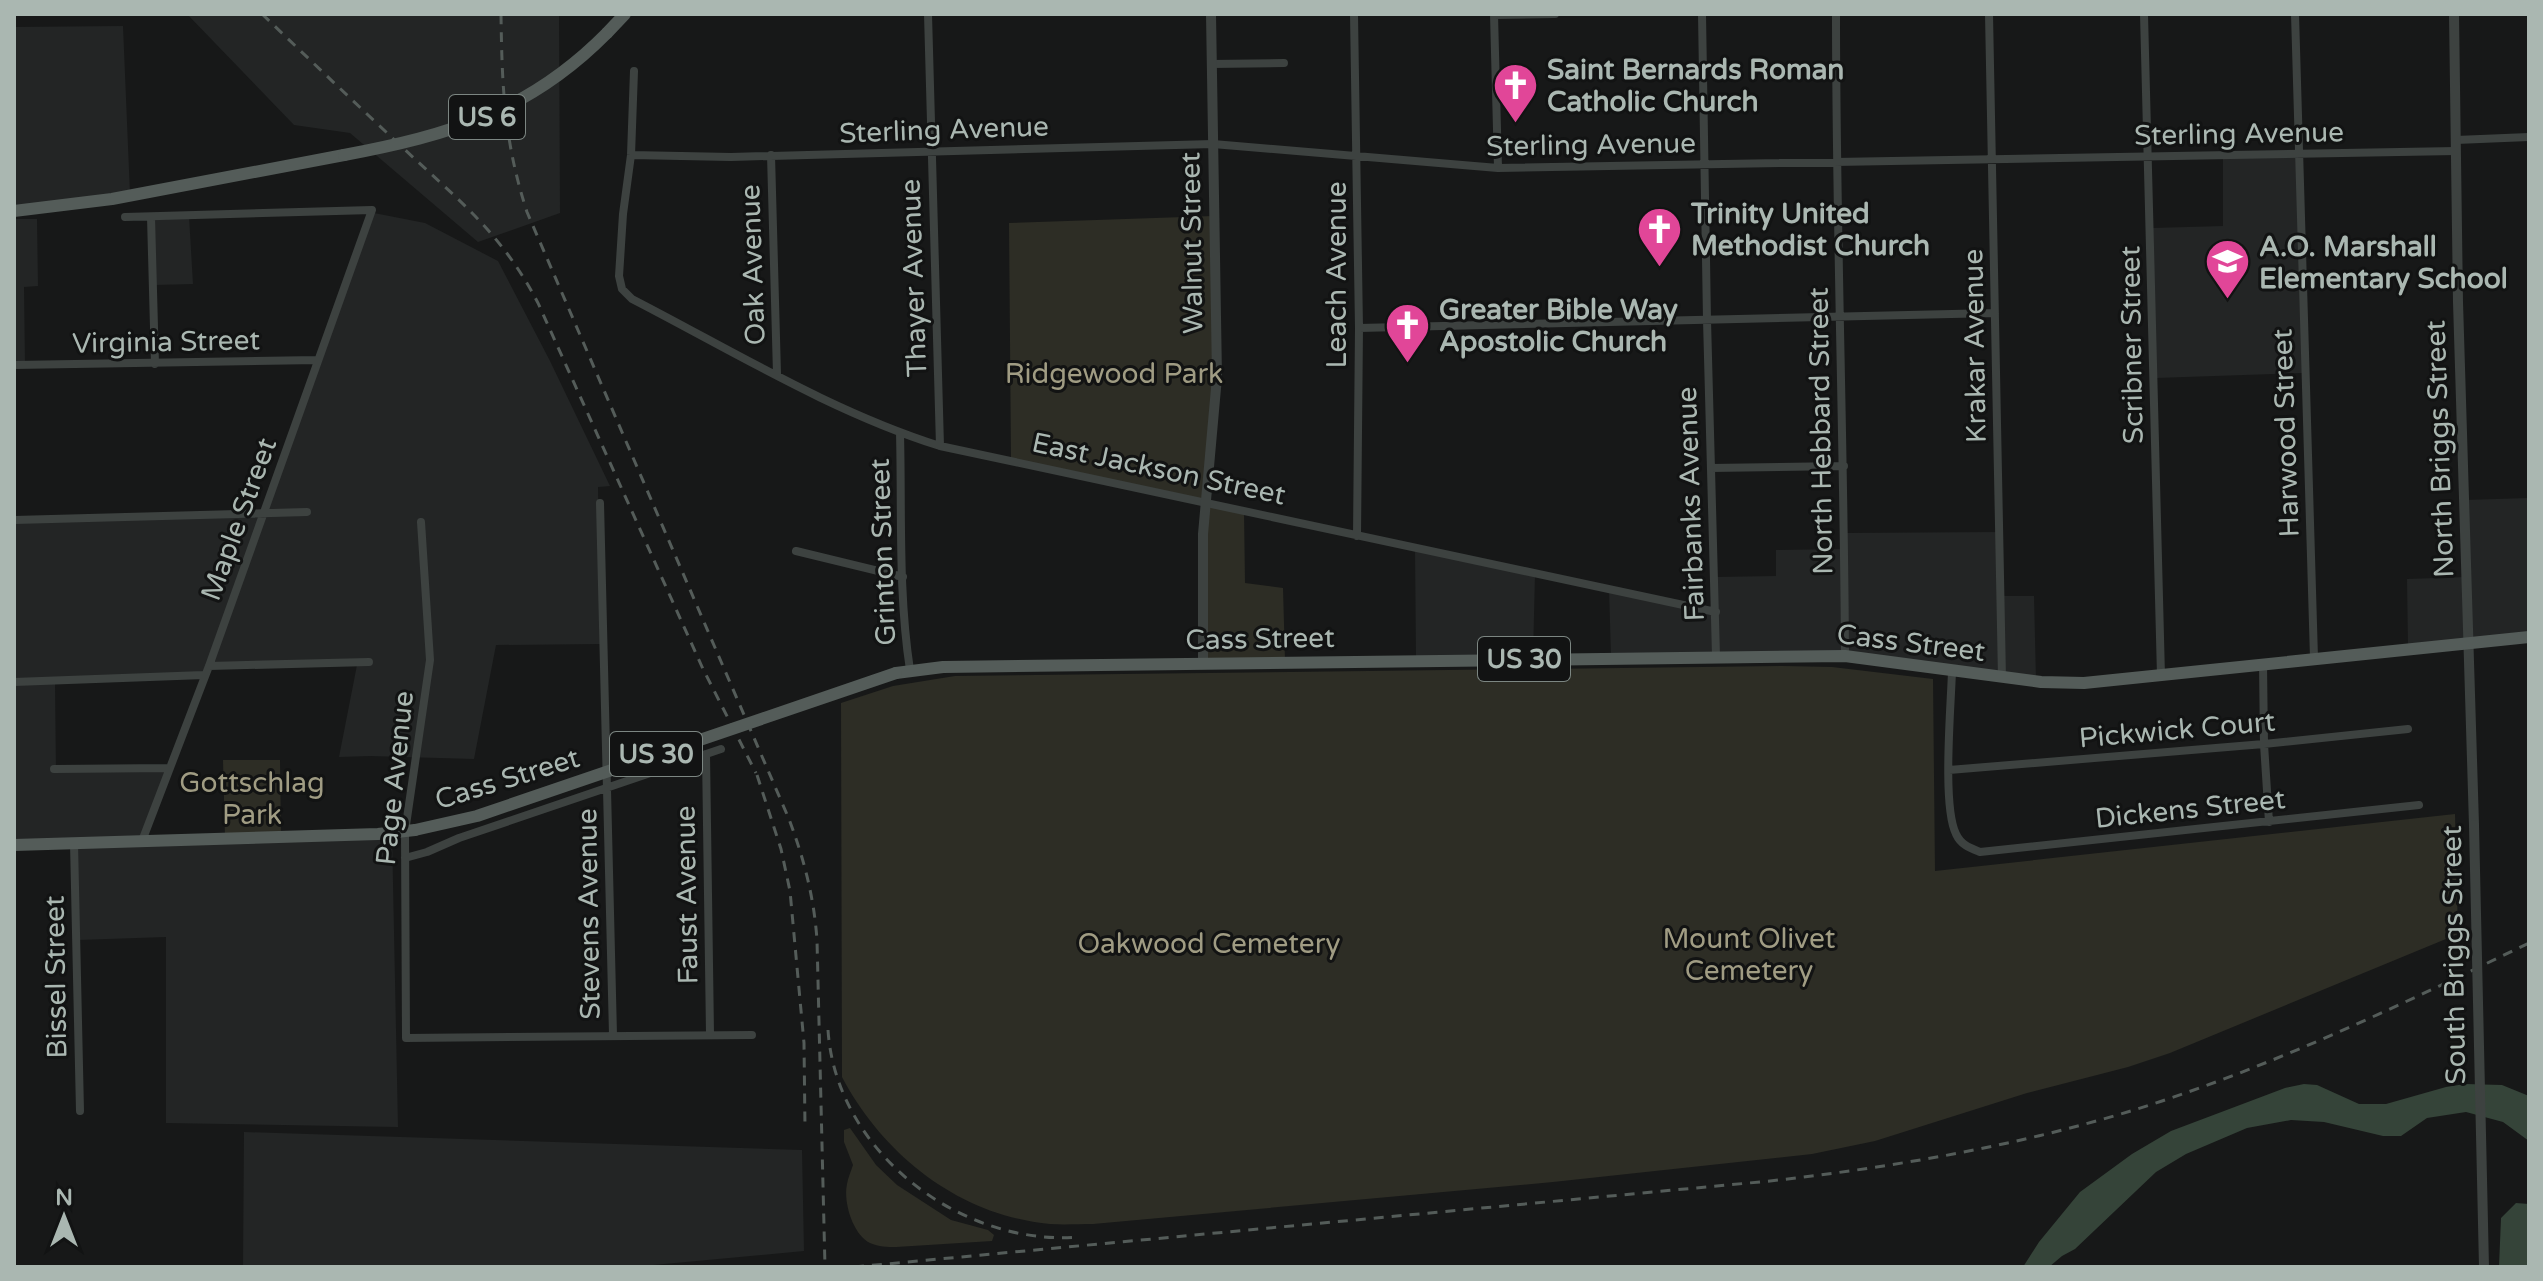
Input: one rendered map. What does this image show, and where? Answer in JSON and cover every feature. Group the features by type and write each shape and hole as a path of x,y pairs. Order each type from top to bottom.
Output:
{"main road":[{"name":"US 6","path":"14,211 97,201 450,132 488,117 560,76 625,14"},
{"name":"Cass Street","path":"14,845 410,831 477,816 896,673 943,667 1845,656 2002,678 2084,683 2529,637"}],"street":[{"name":"Thayer Avenue","path":"928,14 940,446"},
{"name":"Walnut Street","path":"1203,662 1203,534 1217,377 1211,14"},
{"name":"Leach Avenue","path":"1354,14 1359,328 1357,536"},
{"path":"1498,168 1494,15 1555,14"},
{"name":"Fairbanks Avenue","path":"1702,14 1716,656"},
{"name":"North Hebbard Street","path":"1836,14 1845,656"},
{"name":"Krakar Avenue","path":"1989,14 2002,678"},
{"name":"Scribner Street","path":"2144,14 2161,676"},
{"name":"Harwood Street","path":"2295,14 2314,658"},
{"name":"North Briggs Street","path":"2454,14 2458,302 2469,642"},
{"path":"1211,64 1284,63"},
{"path":"631,155 634,71"},
{"name":"Sterling Avenue","path":"631,155 672,157 1237,144 1357,158 1498,168 2300,154 2456,145 2529,137"},
{"name":"East Jackson Street","path":"631,155 623,214 619,276 622,289 632,299 852,414 940,446 1716,612"},
{"name":"Oak Avenue","path":"771,155 777,374"},
{"name":"Maple Street","path":"142,841 209,666 372,210 151,217"},
{"path":"125,217 151,217 155,364"},
{"path":"1359,328 1995,313"},
{"name":"Virginia Street","path":"14,365 318,360"},
{"name":"Grinton Street","path":"900,433 905,641 910,670"},
{"path":"1711,468 1844,466"},
{"name":"Stevens Avenue","path":"600,503 613,1035"},
{"path":"14,520 307,512"},
{"name":"Page Avenue","path":"421,522 430,660 405,858 406,1038 613,1035"},
{"path":"796,551 903,577"},
{"name":"South Briggs Street","path":"2469,642 2484,1267"},
{"path":"209,666 369,662"},
{"path":"2263,664 2269,822"},
{"path":"1949,770 1952,671"},
{"path":"14,682 204,675"},
{"name":"Pickwick Court","path":"1949,770 2408,729"},
{"path":"405,858 721,749"},
{"name":"Faust Avenue","path":"706,754 710,1034"},
{"path":"54,769 169,768"},
{"name":"Dickens Street","path":"1949,770 1951,817 1956,835 1965,846 1980,852 2419,805"},
{"name":"Bissel Street","path":"74,843 80,1111"},
{"path":"613,1035 752,1035"}],"shaded area":[{"path":"187,14 559,14 560,213 478,242 350,133 294,125"},
{"path":"123,26 130,194 14,210 14,27"},
{"name":"A.O. Marshall Elementary School","path":"2298,156 2303,373 2156,378 2152,228 2223,226 2223,157"},
{"path":"374,213 425,223 498,261 610,486 598,487 600,644 496,645 474,759 339,757 357,665 210,667"},
{"path":"189,216 193,284 155,285 152,217"},
{"path":"14,219 37,219 38,286 24,287 25,364 15,364 14,420"},
{"path":"2529,498 2529,636 2408,647 2407,579 2467,577 2464,500"},
{"path":"262,515 204,674 14,682 14,521"},
{"path":"1999,532 1999,596 2034,596 2036,680 1843,654 1611,656 1609,589 1715,613 1716,577 1776,576 1776,550 1846,549 1846,533"},
{"path":"1415,549 1535,574 1533,657 1416,658"},
{"path":"55,683 56,771 167,769 142,839 14,844 14,684"},
{"path":"392,834 398,1127 166,1123 166,937 78,940 75,844"},
{"path":"2465,1084 2502,1085 2529,1096 2529,1141 2503,1122 2466,1112 2427,1118 2401,1136 2383,1136 2324,1122 2291,1120 2247,1128 2186,1154 2156,1172 2075,1249 2049,1267 2023,1267 2080,1192 2132,1154 2171,1131 2285,1088 2317,1085 2359,1104 2386,1104"},
{"path":"244,1132 802,1150 804,1251 632,1267 243,1267"},
{"path":"2516,1203 2529,1204 2529,1267 2499,1267 2501,1218"}],"green space":[{"name":"Ridgewood Park","path":"1213,216 1217,376 1206,501 1011,459 1009,223"},
{"path":"1207,503 1244,512 1245,583 1283,588 1285,660 1204,661"},
{"path":"1832,667 1933,679 1935,871 2455,814 2458,934 2170,1053 2027,1093 1875,1141 1812,1154 1553,1182 1093,1224 1050,1224 1017,1219 955,1195 902,1156 879,1132 842,1077 841,703 893,686 955,676"},
{"name":"Gottschlag Park","path":"223,760 280,760 281,835 225,837"},
{"path":"850,1128 876,1165 897,1185 951,1220 988,1230 994,1235 992,1241 893,1247 864,1239 854,1226 847,1200 847,1184 853,1165 844,1142 844,1130"}],"railway":[{"path":"262,14 477,218 524,278 703,669 756,773"},
{"path":"501,14 506,114 513,162 527,212 789,819 808,878 817,940 825,1267"},
{"path":"757,775 781,849 790,891 804,1043 805,1128"},
{"path":"854,1267 1770,1181 1968,1151 2114,1116 2209,1085 2348,1028 2529,943"},
{"path":"828,1030 836,1074 854,1115 880,1152 912,1183 950,1208 992,1226 1035,1236 1080,1237"}],"place":[{"name":"Saint Bernards Roman Catholic Church","path":"1516,124"},
{"name":"Trinity United Methodist Church","path":"1660,268"},
{"name":"A.O. Marshall Elementary School","path":"2228,301"},
{"name":"Greater Bible Way Apostolic Church","path":"1408,364"}],"park label":[{"name":"Oakwood Cemetery","path":"1209,943"},
{"name":"Mount Olivet Cemetery","path":"1749,954"}]}
